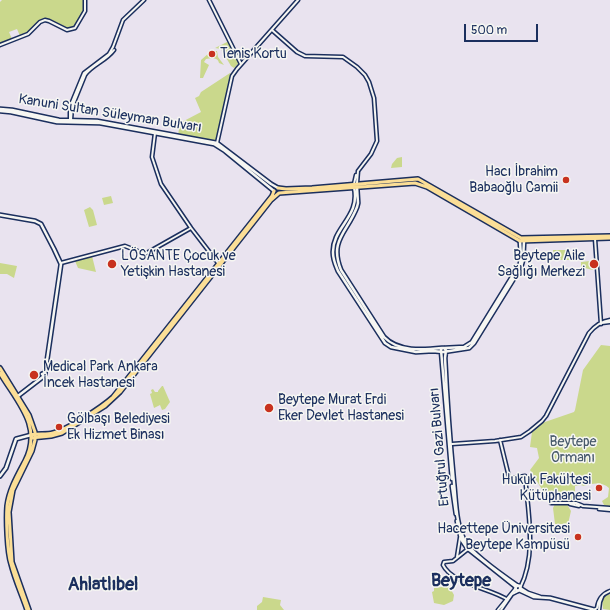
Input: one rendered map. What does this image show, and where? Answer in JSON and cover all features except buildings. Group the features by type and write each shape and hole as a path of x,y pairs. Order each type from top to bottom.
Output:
{"main road":[{"name":"Kanuni Sultan Süleyman Bulvarı","path":"0,110 12,110 59,120 100,123 217,144 274,191"},
{"name":"Kanuni Sultan Süleyman Bulvarı","path":"70,121 97,120 217,144 278,188"},
{"path":"274,191 279,193 356,185 362,183 418,181 522,240 610,237"},
{"path":"0,476 6,468 16,439 25,436 53,433 62,429 103,405 119,391 272,196 274,191 278,188 312,188 418,181"},
{"path":"356,185 354,206 337,241 336,253 341,270 389,344 416,352 464,347 472,342 520,264 522,240"},
{"path":"278,188 280,190 279,193"},
{"path":"219,264 274,197 279,193"},
{"path":"0,215 34,221 41,224 61,264 44,373 18,396"},
{"name":"Ertuğrul Gazi Bulvarı","path":"443,350 448,449 454,506 461,535 468,549 518,588"},
{"path":"0,368 18,396 34,428 41,435"},
{"path":"0,374 27,416 30,424 31,436 29,452 10,492 7,513 10,562 28,609"},
{"path":"28,609 12,562 9,512 10,499 14,486 29,457 34,443 34,428"},
{"path":"34,443 41,435"},
{"name":"Ertuğrul Gazi Bulvarı","path":"461,535 474,552 518,588"},
{"path":"518,588 540,597 550,598 596,610"}],"street":[{"path":"0,45 28,34 40,22 45,20 65,29 72,30 77,26 84,12 85,0"},
{"path":"70,121 72,106 85,75 88,71 108,57 113,49 123,20 144,0"},
{"path":"209,0 241,64"},
{"path":"217,144 233,75 298,0"},
{"path":"271,30 297,53 304,56 343,58 355,67 364,76 368,83 371,90 374,108 377,141 371,154 357,174 356,185"},
{"path":"155,133 152,157 160,181 191,228 219,264"},
{"path":"356,185 357,174"},
{"path":"357,179 362,183"},
{"path":"61,264 125,246 145,254 191,228"},
{"path":"597,237 601,323"},
{"path":"452,444 500,440 520,437 526,434 542,421 585,340 592,330 601,323 610,321"},
{"path":"500,440 509,477 525,476 530,558 524,580 500,610"},
{"path":"551,503 608,509"},
{"path":"456,558 459,552 461,535"},
{"path":"468,549 451,562 444,562 443,565 445,568 463,581 508,600"},
{"path":"596,610 601,598 610,592"}],"green space":[{"path":"2,0 85,0 84,9 75,27 68,29 44,19 27,33 20,36 17,29 9,32 12,39 0,43 0,2"},
{"path":"229,41 239,63 234,68 231,66 221,49 215,48"},
{"path":"217,51 218,57 224,65 219,63 216,59 206,59 204,62 209,65 203,78 200,78 201,60 209,53 210,54"},
{"path":"230,73 233,75 219,138 216,141 178,135 180,123 201,112 195,98 199,96 201,92"},
{"path":"402,157 402,167 391,168 392,164 397,158"},
{"path":"111,196 113,203 104,205 102,198"},
{"path":"90,207 93,210 97,225 89,227 84,210"},
{"path":"553,250 570,250 571,260 554,260"},
{"path":"92,256 96,272 78,268 75,261"},
{"path":"590,261 593,266 593,270 581,267 581,262"},
{"path":"0,263 17,266 14,278 7,274 0,274"},
{"name":"Beytepe Ormanı","path":"601,345 610,346 610,507 604,505 602,501 608,497 609,488 600,484 575,486 575,498 564,502 551,501 546,496 530,470 539,458 537,448 530,447 532,432 542,423 574,412 583,370"},
{"path":"162,386 170,402 165,409 162,410 160,405 154,408 150,394 152,393 151,390 153,389 155,392 158,392"},
{"path":"555,504 569,505 568,506 571,511 568,524 555,524 553,508"},
{"path":"449,586 454,595 453,601 444,605 434,603 432,592 434,591 434,588"},
{"path":"610,594 610,610 603,609 602,599 604,596"},
{"path":"263,597 281,600 280,605 284,610 257,610 257,606 262,602"}],"place":[{"name":"Tenis Kortu","path":"212,54"},
{"name":"Hacı İbrahim Babaoğlu Camii","path":"566,180"},
{"name":"LÖSANTE Çocuk ve Yetişkin Hastanesi","path":"112,264"},
{"name":"Beytepe Aile Sağlığı Merkezi","path":"594,264"},
{"name":"Medical Park Ankara İncek Hastanesi","path":"34,375"},
{"name":"Beytepe Murat Erdi Eker Devlet Hastanesi","path":"269,408"},
{"name":"Gölbaşı Belediyesi Ek Hizmet Binası","path":"59,427"},
{"name":"Hukuk Fakültesi Kütüphanesi","path":"599,488"},
{"name":"Hacettepe Üniversitesi Beytepe Kampüsü","path":"578,537"}],"district":[{"name":"Beytepe","path":"461,581"},
{"name":"Ahlatlıbel","path":"103,585"}]}
